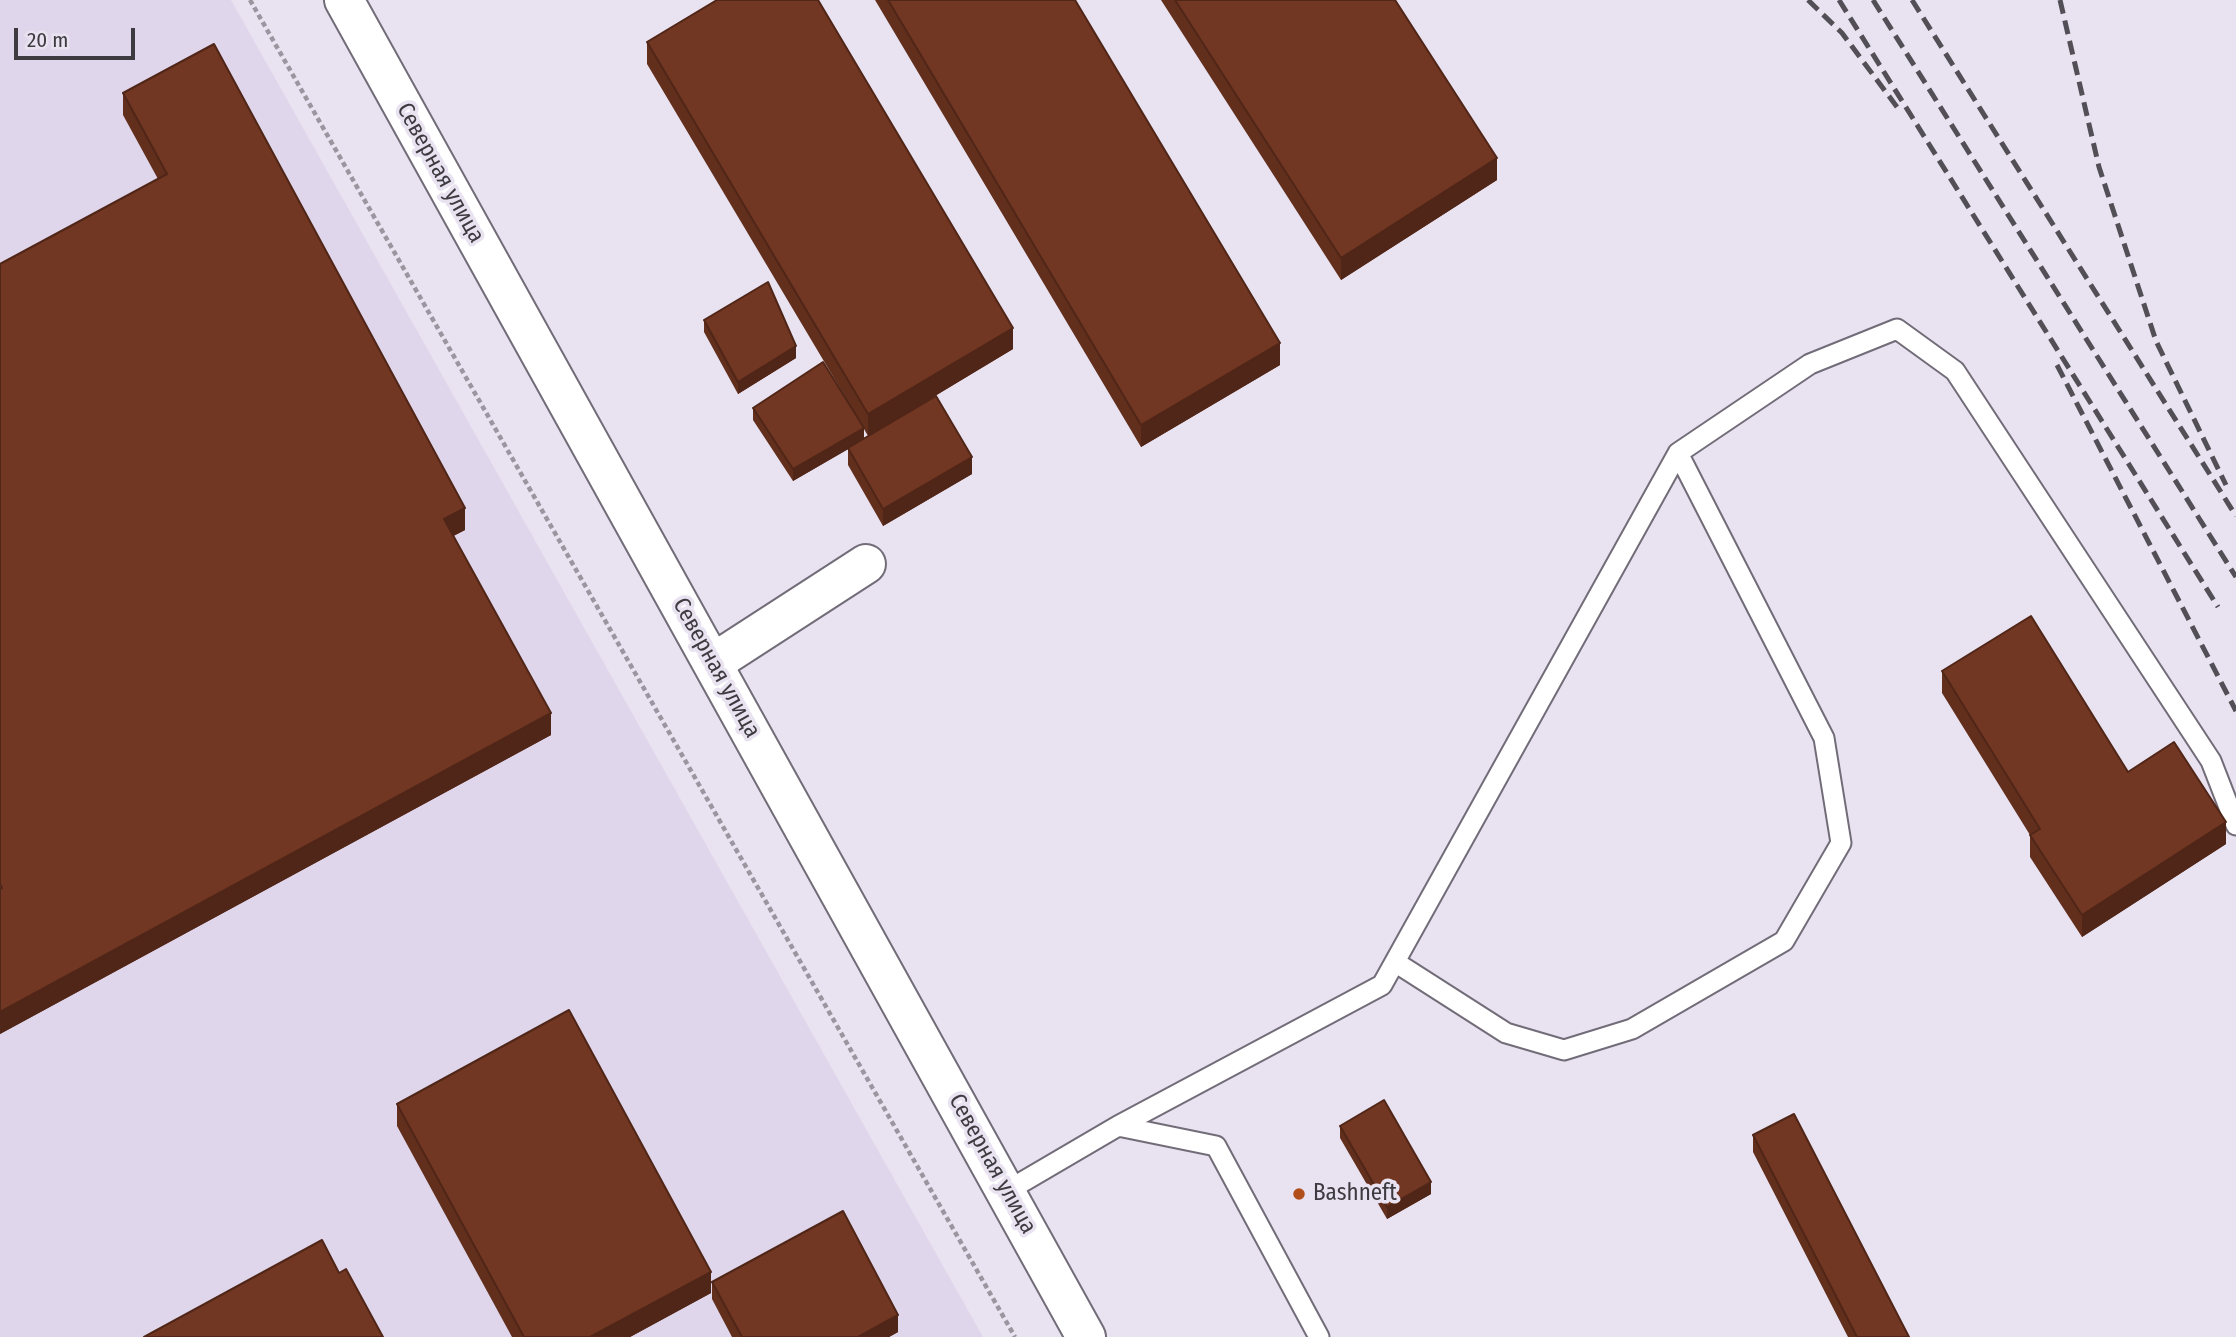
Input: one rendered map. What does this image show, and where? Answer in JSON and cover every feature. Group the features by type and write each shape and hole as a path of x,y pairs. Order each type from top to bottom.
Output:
{"main road":[{"name":"Северная улица","path":"344,0 1087,1337"},
{"path":"713,663 866,564"}],"lane":[{"path":"1007,1191 1118,1126 1382,985 1678,453 1810,364 1897,329 1955,371 2211,761 2236,825"},
{"path":"1395,962 1506,1033 1564,1050 1632,1029 1784,941 1841,843 1825,738 1678,453"},
{"path":"1118,1126 1216,1146 1319,1337"}],"path":[{"path":"250,0 1015,1337"}],"shaded area":[{"path":"0,0 231,0 983,1337 0,1337"}],"building":[{"path":"717,0 818,0 1013,328 868,414 647,42"},
{"path":"888,0 1075,0 1280,343 1141,425"},
{"path":"1175,0 1395,0 1497,158 1341,258"},
{"path":"214,44 465,508 444,519 551,713 0,1012 0,264 167,174 123,93"},
{"path":"768,282 796,346 738,382 704,320"},
{"path":"823,362 864,428 793,469 753,408"},
{"path":"936,396 972,457 883,509 848,448"},
{"path":"2031,616 2128,772 2174,742 2226,822 2082,915 2030,835 2040,829 1942,671"},
{"path":"569,1010 711,1272 590,1337 524,1337 397,1104"},
{"path":"1384,1100 1431,1182 1387,1207 1340,1126"},
{"path":"1794,1114 1909,1337 1857,1337 1753,1135"},
{"path":"843,1211 898,1315 858,1337 742,1337 712,1282"},
{"path":"322,1240 339,1273 346,1269 383,1337 144,1337"}],"railway":[{"path":"1808,0 1842,33 1897,107"},
{"path":"1839,0 2218,607"},
{"path":"1873,0 2236,577"},
{"path":"1912,0 2236,516"},
{"path":"2060,0 2099,167 2156,341 2226,485"},
{"path":"2057,365 2236,711"}],"place":[{"name":"Bashneft","path":"1299,1194"}]}
